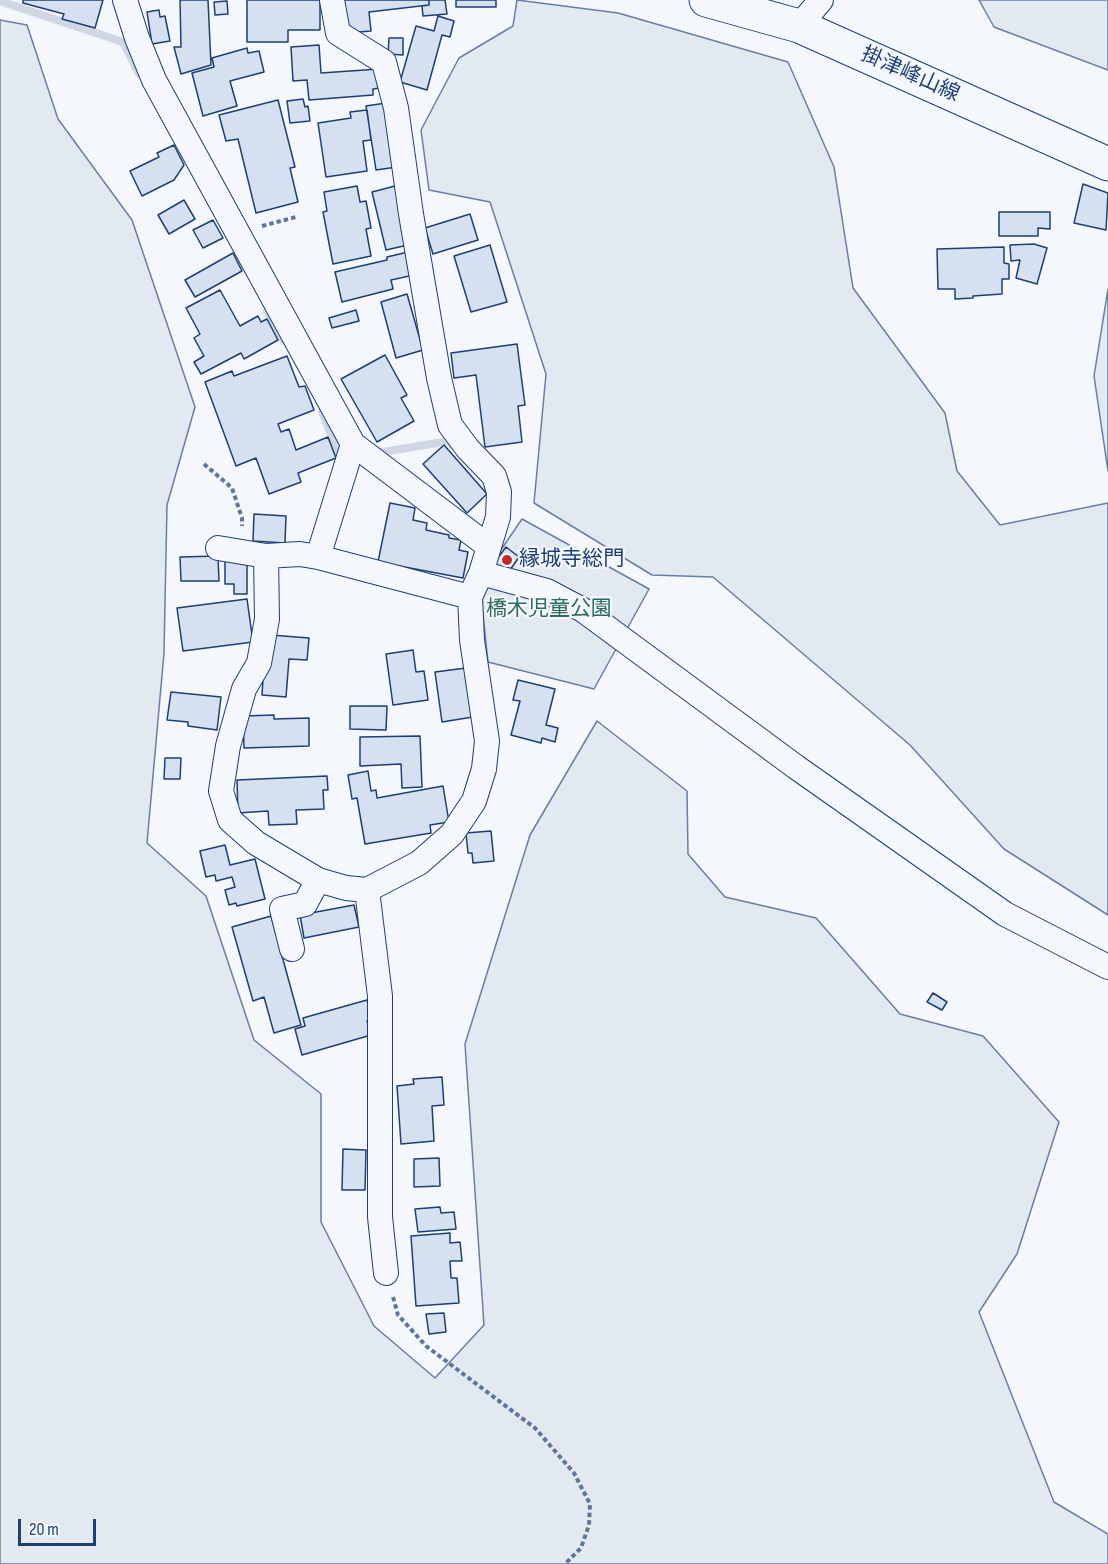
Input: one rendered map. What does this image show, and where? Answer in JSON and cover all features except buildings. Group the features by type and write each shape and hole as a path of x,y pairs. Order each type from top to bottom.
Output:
{"main road":[{"name":"掛津峰山線","path":"706,0 800,26 1108,164"}],"street":[{"path":"125,0 154,80 353,444 488,546"},
{"path":"255,554 267,619 259,663 244,689 228,746 220,791 230,820 256,843 318,880 345,888 367,890 419,863 452,834 474,801 484,769 487,741 472,640 470,597 481,573 498,517 499,492 494,476 468,449 450,425 439,378 411,214 396,108 384,62 338,33 332,0"},
{"path":"800,26 821,0"},
{"path":"318,557 353,444"},
{"path":"218,548 255,554 300,554 318,557 470,597"},
{"path":"481,573 547,591 583,610 796,767 1005,914 1108,967"},
{"path":"292,949 282,909 305,904 318,880"},
{"path":"367,890 380,996 380,1217 386,1273"}],"path":[{"path":"237,232 296,217"},
{"path":"204,464 232,488 255,554"},
{"path":"386,1273 398,1315 426,1346 535,1428 574,1473 590,1504 589,1526 581,1548 565,1564"}],"green space":[{"path":"517,0 618,13 788,62 834,167 853,288 945,413 957,471 1000,525 1108,503 1108,915 1004,849 910,745 713,577 652,575 534,503 546,374 490,202 429,190 421,130 459,58 513,26"},
{"path":"979,0 1108,0 1108,70 994,27"},
{"path":"0,20 27,25 58,119 132,220 195,407 167,505 164,653 147,843 206,896 254,1040 321,1094 321,1222 374,1326 435,1378 484,1325 465,1044 530,835 597,721 687,791 688,854 725,897 816,918 900,1014 983,1036 1059,1122 1017,1254 979,1312 1054,1502 1108,1534 1108,1564 0,1564"},
{"path":"1108,289 1108,471 1094,376"},
{"name":"橋木児童公園","path":"522,519 649,589 594,689 488,662 481,596 490,566"}],"waterway":[{"path":"0,1 123,42 139,74"},
{"path":"267,311 283,340"},
{"path":"322,411 338,453 347,453"},
{"path":"377,453 449,441 454,447"}],"place":[{"name":"縁城寺総門","path":"507,560"}]}
